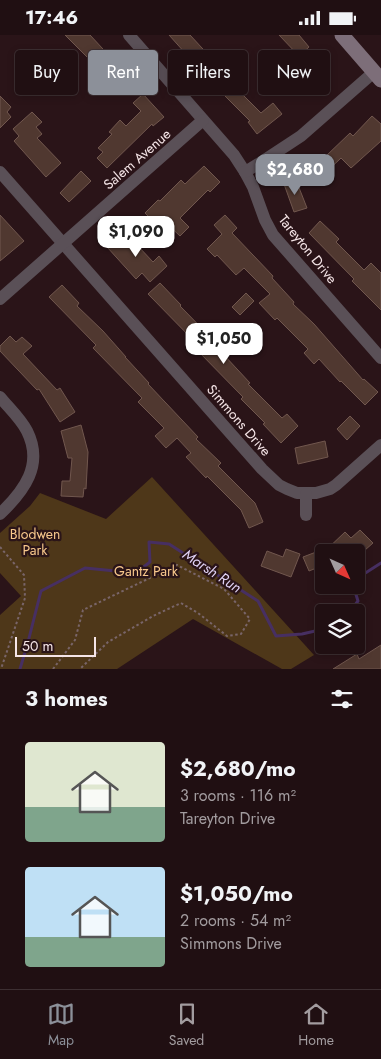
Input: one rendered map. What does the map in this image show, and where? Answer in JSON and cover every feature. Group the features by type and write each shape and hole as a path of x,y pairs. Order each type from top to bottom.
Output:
{"street":[{"name":"Tareyton Drive","path":"130,35 234,155 245,172 273,235 381,358"},
{"path":"245,172 301,136 378,72 342,35"},
{"name":"Salem Avenue","path":"0,299 203,120"},
{"name":"Simmons Drive","path":"0,172 262,469 279,485 297,493 306,494"},
{"path":"0,397 22,423 34,451 30,473 25,485 15,500 0,514"},
{"path":"306,515 306,494 323,492 330,489 381,445"}],"path":[{"path":"0,547 24,575 25,598 1,669"},
{"path":"53,669 75,640 83,610 177,565 224,589 250,619 241,634 227,636 198,613 181,603 108,641 80,669"}],"green space":[{"name":"Gantz Park","path":"152,477 314,655 291,669 282,669 193,619 117,669 0,669 0,615 21,596 0,573 0,533 30,506 40,493 106,519"}],"building":[{"path":"65,35 90,35 104,50 88,50 88,58"},
{"path":"169,35 190,35 204,50 182,50"},
{"path":"279,35 299,35 309,47 306,50 293,50"},
{"path":"144,95 164,117 153,126 152,124 107,168 97,158 103,152 98,148 112,134 109,132 120,120 126,126 141,111 133,103"},
{"path":"224,95 243,95 261,113 273,103 282,114 257,134 248,122 250,121"},
{"path":"0,96 11,107 7,112 11,117 0,128"},
{"path":"32,112 42,122 36,127 42,134 37,138 61,163 46,177 14,141 19,136 13,129"},
{"path":"372,116 381,124 381,141 351,168 341,158 319,179 309,168 323,155 325,157 350,133 353,136"},
{"path":"204,166 220,182 210,192 208,190 180,218 189,227 180,236 164,221 159,227 145,213 181,180 185,184"},
{"path":"81,171 91,181 69,202 60,193"},
{"path":"296,180 307,208 294,212 284,184"},
{"path":"0,215 24,241 0,261"},
{"path":"225,215 237,228 232,233 273,276 272,278 294,302 293,304 314,324 363,380 378,392 365,405 319,359 314,364 304,353 308,349 259,303 270,294 244,268 236,275 217,255 215,257 207,249 222,234 214,225"},
{"path":"320,221 339,239 336,242 364,270 371,263 381,273 381,310 309,233"},
{"path":"124,231 153,262 159,256 167,266 150,282 142,273 136,279 107,247"},
{"path":"160,283 226,353 224,355 250,383 248,384 282,418 287,414 298,426 281,443 263,424 265,423 241,399 243,397 196,349 199,346 148,294"},
{"path":"62,285 79,303 77,306 103,331 148,384 198,437 196,439 221,463 218,466 255,503 263,522 249,528 241,510 186,457 191,453 177,438 166,448 155,436 164,428 138,402 142,398 93,348 96,345 49,297"},
{"path":"246,293 254,301 240,315 232,307"},
{"path":"10,336 16,342 22,337 32,346 23,354 57,390 60,388 75,412 60,422 39,389 37,390 0,351 0,346"},
{"path":"350,416 360,426 347,440 337,429"},
{"path":"81,425 88,452 86,489 84,488 83,497 61,496 62,481 70,481 72,458 68,458 61,431"},
{"path":"325,441 328,457 298,464 295,448"},
{"path":"360,530 373,543 365,550 365,544 332,544 345,532 351,538"},
{"path":"286,549 300,554 291,577 261,566 267,551 283,557"},
{"path":"315,552 315,569 309,571 303,557"},
{"path":"381,645 381,669 333,669 357,654 359,659"}],"waterway":[{"name":"Marsh Run","path":"20,669 41,591 85,568 136,573 150,562 149,542 169,544 258,601 276,636 315,631"},
{"name":"Marsh Run","path":"365,573 381,563"},
{"name":"Marsh Run","path":"356,594 358,601 356,604"}],"park label":[{"name":"Blodwen Park","path":"35,542"}]}
